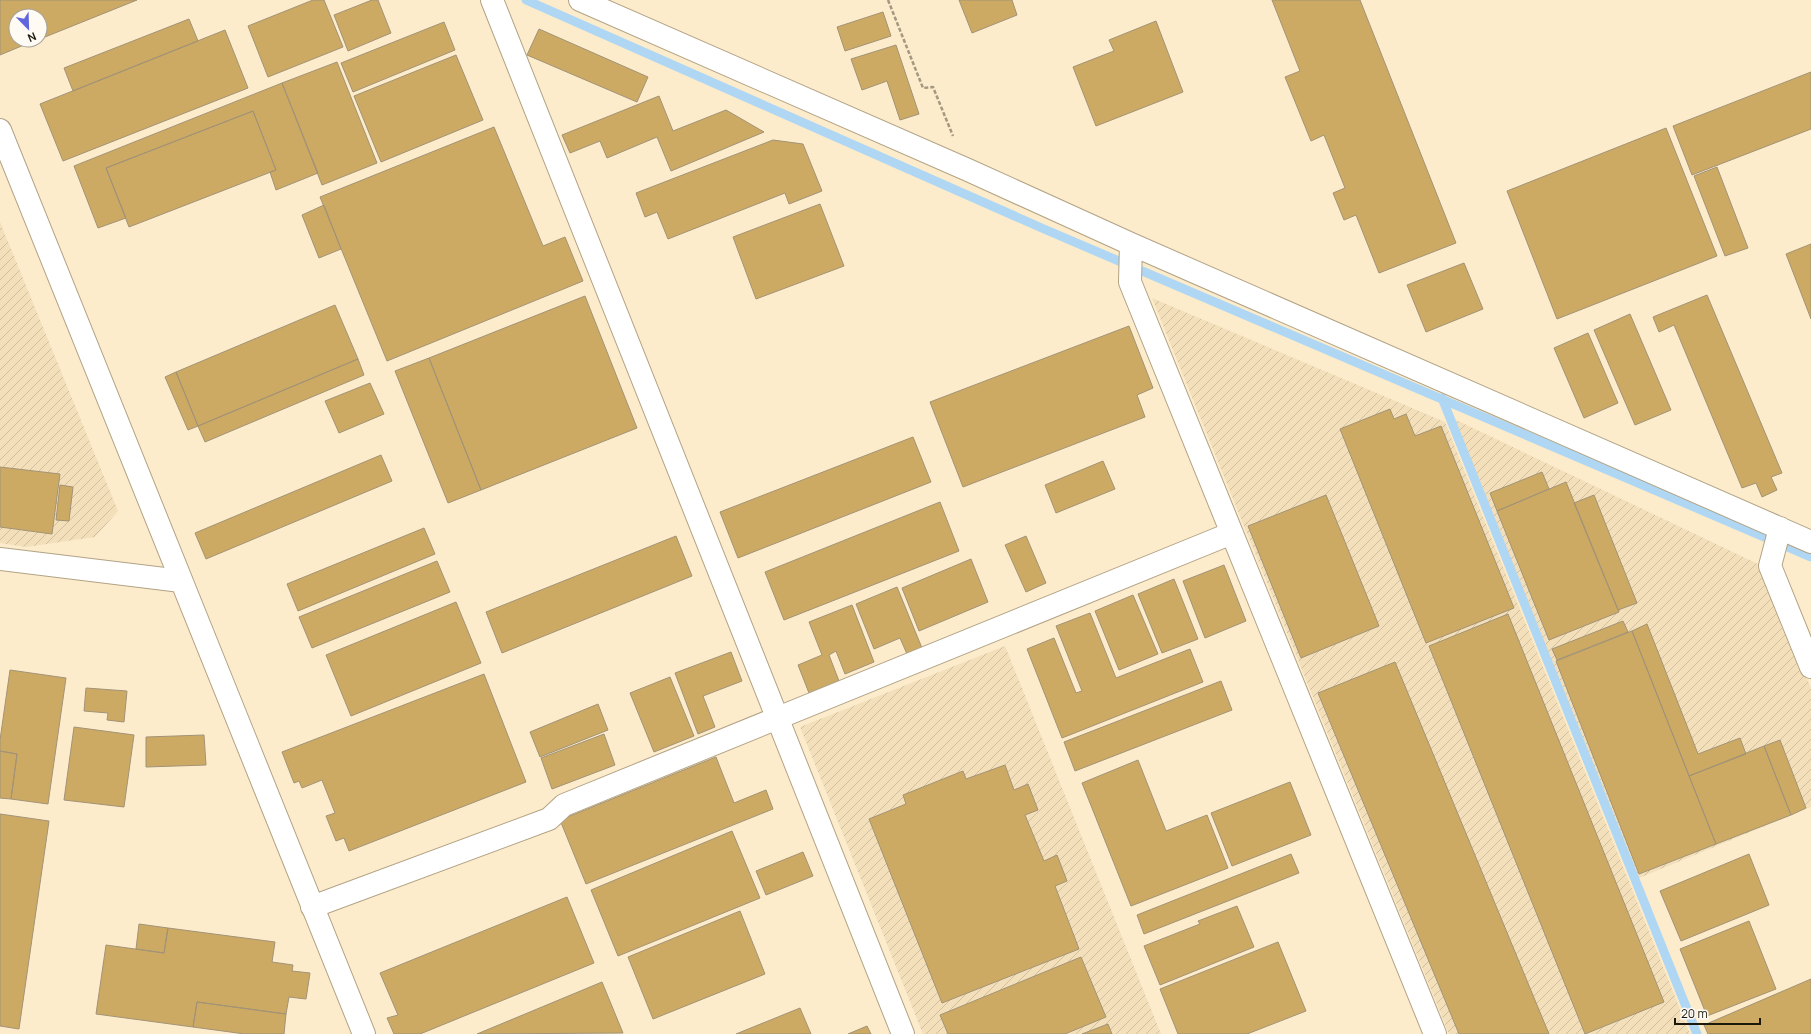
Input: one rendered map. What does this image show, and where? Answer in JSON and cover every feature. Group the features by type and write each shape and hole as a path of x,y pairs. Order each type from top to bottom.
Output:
{"street":[{"path":"492,0 903,1034"},
{"path":"580,0 968,170 1131,244 1811,542"},
{"path":"0,130 364,1034"},
{"path":"1131,244 1130,282 1435,1034"},
{"path":"1780,528 1770,566 1811,667"},
{"path":"312,907 549,819 564,805 1232,533"},
{"path":"0,559 181,581"}],"path":[{"path":"888,0 923,88 933,87 968,170"}],"shaded area":[{"path":"0,222 118,511 95,537 26,547 0,543"},
{"path":"1152,298 1445,422 1690,1034 1449,1034"},
{"path":"1454,419 1760,565 1811,688 1811,807 1639,878"},
{"path":"1005,646 1161,1034 923,1034 800,727"}],"building":[{"path":"0,0 137,0 48,36 48,8 8,8 8,48 17,48 0,55"},
{"path":"313,0 324,0 343,47 268,77 248,26"},
{"path":"372,0 378,0 391,33 348,51 334,15"},
{"path":"959,0 1012,0 1017,15 972,33"},
{"path":"1272,0 1360,0 1456,243 1379,273 1356,215 1344,220 1333,193 1345,188 1324,135 1311,141 1285,77 1300,71"},
{"path":"883,12 891,36 845,51 837,27"},
{"path":"189,19 198,41 73,91 64,68"},
{"path":"1156,21 1183,92 1096,126 1073,67 1114,51 1109,40"},
{"path":"444,22 455,50 353,92 341,63"},
{"path":"539,29 648,77 637,102 527,55"},
{"path":"225,30 248,88 63,161 40,104"},
{"path":"896,45 919,114 900,120 887,81 862,90 851,59"},
{"path":"456,55 483,120 381,162 354,96"},
{"path":"337,62 377,163 322,185 282,83"},
{"path":"1811,72 1811,129 1692,175 1673,126"},
{"path":"282,83 318,173 276,190 270,172 276,170 253,111 106,168 126,218 98,228 74,166"},
{"path":"659,96 673,131 726,110 764,132 671,171 657,137 607,158 600,141 570,153 562,135"},
{"path":"253,111 276,170 129,227 106,168"},
{"path":"494,127 543,246 565,237 583,281 387,361 320,197"},
{"path":"1666,128 1717,256 1557,319 1507,191"},
{"path":"773,140 803,144 822,191 789,204 785,193 668,239 657,212 645,217 636,193"},
{"path":"1717,167 1748,248 1725,256 1694,176"},
{"path":"820,204 844,266 756,299 733,237"},
{"path":"324,205 341,249 319,258 302,215"},
{"path":"1811,244 1811,319 1786,254"},
{"path":"1464,263 1483,309 1426,332 1407,285"},
{"path":"1707,295 1782,473 1771,477 1777,490 1762,497 1756,483 1742,488 1674,325 1659,332 1653,317"},
{"path":"585,296 637,428 481,490 429,358"},
{"path":"335,305 358,359 198,426 176,372"},
{"path":"1630,314 1671,410 1635,425 1594,330"},
{"path":"1129,326 1153,388 1137,395 1145,417 963,487 930,402"},
{"path":"1588,333 1618,403 1584,418 1554,348"},
{"path":"429,358 481,490 448,503 395,371"},
{"path":"358,359 364,375 205,442 198,426"},
{"path":"176,372 198,426 188,430 165,377"},
{"path":"370,383 384,414 339,433 325,401"},
{"path":"1390,409 1394,419 1406,414 1415,436 1441,426 1514,608 1426,643 1340,429"},
{"path":"913,437 931,482 738,558 720,512"},
{"path":"381,455 392,481 206,559 195,533"},
{"path":"1103,461 1115,489 1056,513 1045,485"},
{"path":"0,467 60,474 52,534 0,527"},
{"path":"1542,472 1549,489 1497,511 1490,493"},
{"path":"1566,482 1619,612 1549,640 1497,511"},
{"path":"60,485 73,487 69,521 56,520"},
{"path":"1326,495 1379,626 1301,658 1248,526"},
{"path":"1594,495 1637,603 1618,610 1574,503"},
{"path":"940,502 959,551 784,620 765,572"},
{"path":"424,528 435,554 298,611 287,584"},
{"path":"676,536 692,576 502,653 486,612"},
{"path":"1026,536 1046,583 1026,592 1005,545"},
{"path":"971,559 988,602 919,631 902,588"},
{"path":"437,561 450,592 312,648 299,617"},
{"path":"1224,565 1246,621 1205,638 1183,581"},
{"path":"1174,579 1198,639 1162,653 1138,594"},
{"path":"897,587 922,648 907,654 900,638 874,649 856,604"},
{"path":"1133,595 1158,654 1119,670 1095,611"},
{"path":"456,602 481,663 351,716 326,655"},
{"path":"852,605 874,662 845,674 836,651 829,655 839,681 809,693 798,665 822,655 809,622"},
{"path":"1090,613 1116,678 1190,649 1203,682 1062,738 1027,649 1054,638 1076,693 1082,691 1056,626"},
{"path":"1508,614 1664,1002 1585,1034 1429,646"},
{"path":"1623,621 1628,632 1557,660 1552,649"},
{"path":"1647,624 1698,754 1740,738 1746,754 1689,776 1632,631"},
{"path":"1632,631 1716,844 1639,874 1556,661"},
{"path":"731,652 742,681 703,696 715,727 698,734 675,673"},
{"path":"1395,662 1549,1034 1459,1034 1318,693"},
{"path":"10,670 66,678 48,804 11,799 17,754 0,751 0,740"},
{"path":"484,674 526,782 349,851 344,838 336,841 326,816 335,813 322,780 302,788 299,781 294,783 282,752"},
{"path":"670,677 694,736 654,752 630,693"},
{"path":"1221,681 1232,710 1075,771 1064,742"},
{"path":"86,688 127,691 124,722 107,720 108,713 84,711"},
{"path":"598,704 608,730 540,757 530,732"},
{"path":"74,727 134,735 124,807 64,800"},
{"path":"604,734 615,765 552,789 541,758"},
{"path":"204,735 206,765 146,767 146,737"},
{"path":"1780,740 1806,808 1791,815 1764,746"},
{"path":"1764,746 1791,815 1716,844 1689,776"},
{"path":"0,751 17,754 11,799 0,798"},
{"path":"716,757 734,803 766,790 773,809 586,884 560,820"},
{"path":"1138,760 1166,831 1207,815 1228,868 1131,906 1082,783"},
{"path":"1005,765 1014,790 1028,784 1038,810 1025,815 1044,861 1057,855 1067,881 1055,886 1079,949 942,1003 869,819 906,804 903,795 963,771 966,779"},
{"path":"1290,782 1311,835 1232,866 1211,813"},
{"path":"0,814 49,821 19,1029 0,1026"},
{"path":"732,831 760,898 618,956 591,890"},
{"path":"803,852 813,876 766,895 756,871"},
{"path":"1291,854 1299,873 1144,934 1137,915"},
{"path":"1749,854 1769,905 1681,941 1660,891"},
{"path":"567,897 594,963 420,1034 394,1034 387,1018 398,1015 380,973"},
{"path":"1237,906 1254,947 1160,985 1144,946 1200,924 1198,921"},
{"path":"740,911 765,974 653,1019 628,957"},
{"path":"1749,921 1776,989 1707,1016 1680,949"},
{"path":"139,924 168,928 164,953 136,949"},
{"path":"168,928 275,942 272,962 293,965 292,971 310,973 306,999 289,997 286,1014 197,1002 193,1027 96,1014 106,945 164,953"},
{"path":"1278,942 1306,1011 1247,1034 1178,1034 1160,989"},
{"path":"1081,957 1106,1017 1065,1034 948,1034 940,1015"},
{"path":"1811,979 1811,1034 1708,1034 1704,1025"},
{"path":"602,982 623,1033 477,1034"},
{"path":"197,1002 286,1014 284,1034 245,1034 193,1027"},
{"path":"800,1008 811,1034 736,1034"},
{"path":"1108,1024 1112,1034 1082,1034"},
{"path":"867,1026 871,1034 848,1034"}],"waterway":[{"path":"526,0 1044,229 1811,557"},
{"path":"1442,398 1697,1034"}]}
